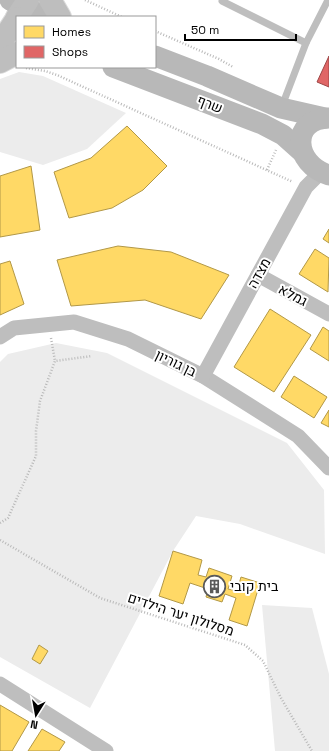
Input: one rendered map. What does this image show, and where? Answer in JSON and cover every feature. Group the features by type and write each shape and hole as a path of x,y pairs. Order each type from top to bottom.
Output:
{"main road":[{"path":"50,0 59,16"},
{"path":"0,62 16,61"}],"street":[{"name":"שרף","path":"156,56 207,76 281,108 327,118"},
{"name":"שרף","path":"116,68 262,124 283,135 302,152 313,167 325,174"},
{"path":"302,152 303,134 308,126 327,118"},
{"name":"מצדה","path":"202,376 306,187 325,174"},
{"name":"גמלא","path":"258,275 329,314"},
{"name":"בן גוריון","path":"0,337 14,328 74,322 128,339 202,376 298,436 329,468"},
{"path":"0,684 106,751"}],"lane":[{"path":"281,108 306,43 328,0"},
{"path":"222,1 306,43"}],"path":[{"path":"85,0 120,16"},
{"path":"38,68 57,75 278,175"},
{"path":"0,523 8,518 36,456 36,431 40,401 55,361 48,325"},
{"path":"55,361 92,356"},
{"name":"מסלולון יער הילדים","path":"0,540 100,598 245,645 263,661 281,698 312,751"}],"shaded area":[{"path":"19,72 43,76 126,113 87,149 43,165 0,152 0,79"},
{"path":"56,343 107,353 287,443 324,490 325,554 240,524 196,516 173,551 90,708 0,657 0,362 8,354"},
{"path":"262,605 312,608 329,674 329,751 275,751"}],"building: Homes":[{"path":"127,126 167,166 143,190 112,208 69,218 54,172 91,158"},
{"path":"31,166 40,230 0,237 0,176"},
{"path":"329,229 329,243 323,239"},
{"path":"118,246 171,252 229,275 201,319 145,300 71,306 57,260"},
{"path":"315,249 329,258 328,292 299,274"},
{"path":"10,261 24,304 0,315 0,264"},
{"path":"270,309 311,335 274,392 234,367"},
{"path":"323,327 329,331 329,361 310,349"},
{"path":"294,376 327,397 314,418 281,397"},
{"path":"329,410 329,427 321,423"},
{"name":"בית קובי","path":"173,551 202,560 198,575 206,577 209,568 232,576 228,589 237,591 241,577 260,583 247,626 229,620 236,598 225,594 222,602 206,597 208,589 190,583 183,604 159,596"},
{"path":"39,645 48,651 40,664 32,659"},
{"path":"0,705 29,722 12,751 0,751"},
{"path":"42,729 65,742 59,751 28,751"}],"building: Shops":[{"path":"329,56 329,87 317,82"}],"place":[{"name":"בית קובי","path":"214,586"}]}
